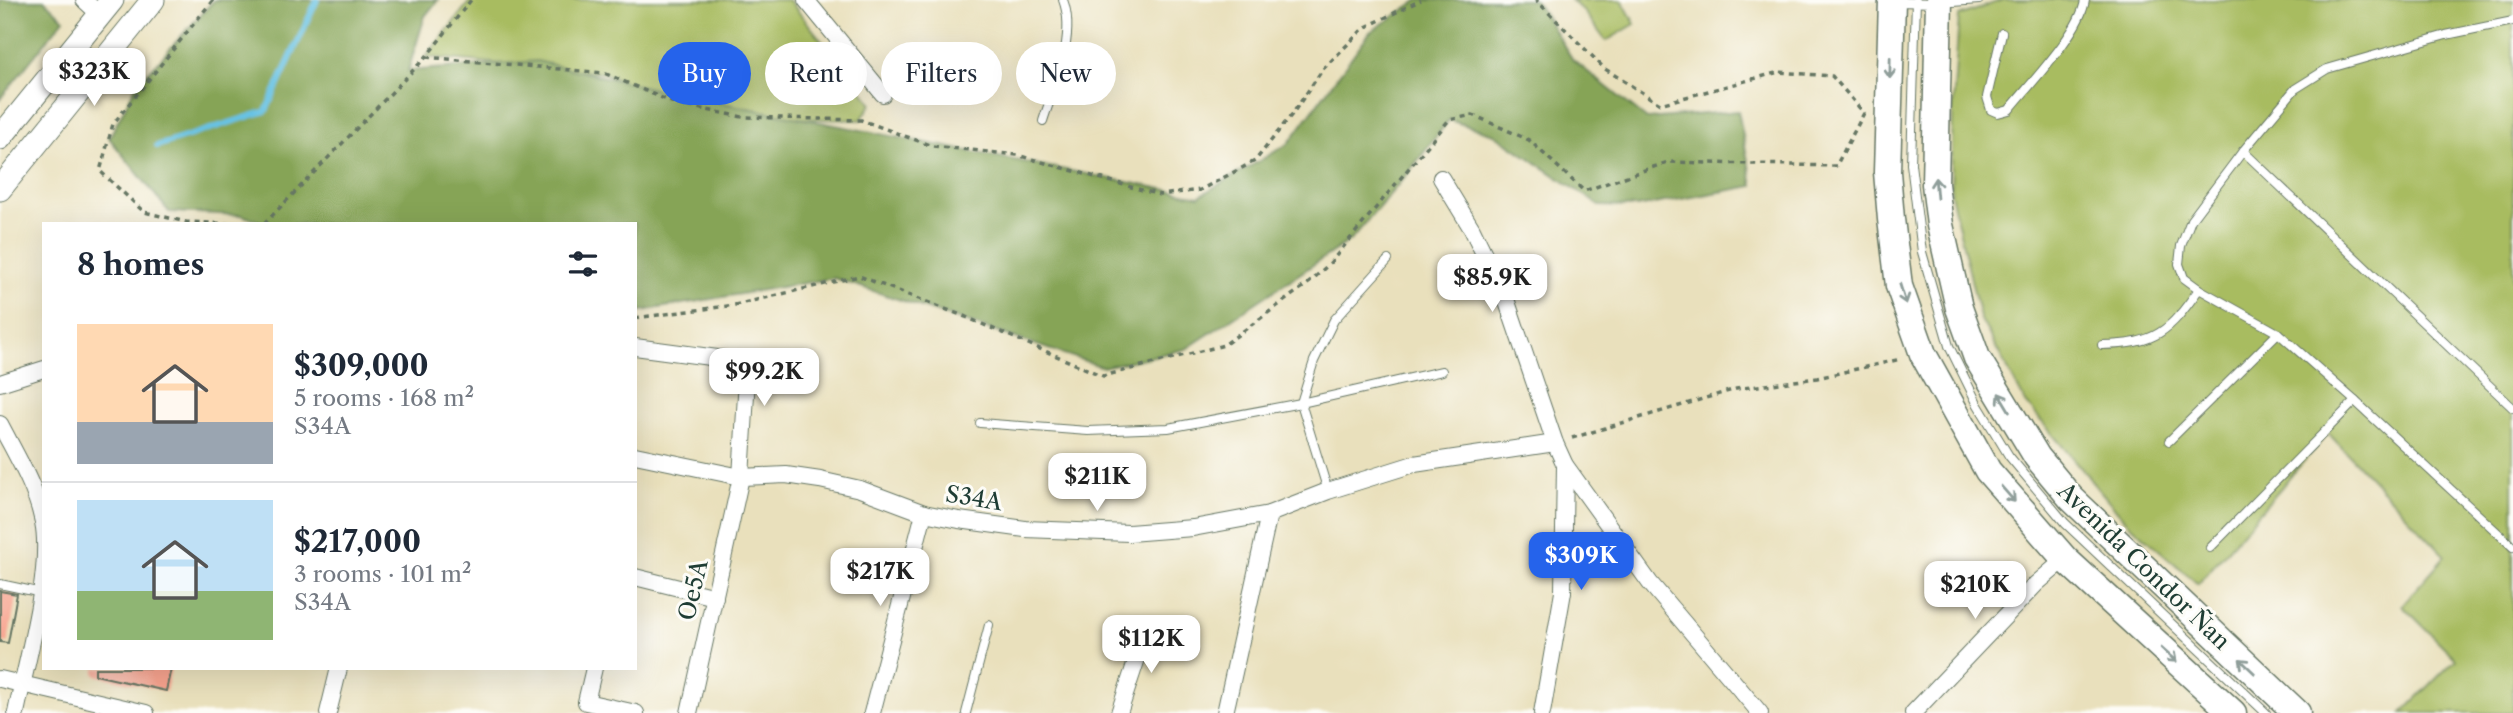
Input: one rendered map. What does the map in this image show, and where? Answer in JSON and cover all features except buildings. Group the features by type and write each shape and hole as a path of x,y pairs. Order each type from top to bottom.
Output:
{"main road":[{"path":"0,189 153,0"},
{"name":"Avenida Condor Ñan","path":"1915,1 1887,172 1899,286 1923,354 1988,471 2065,559 2233,713"},
{"name":"Avenida Condor Ñan","path":"1915,1 1940,225 1959,308 1977,358 2037,457 2071,498 2297,713"},
{"path":"0,138 99,5"}],"street":[{"path":"806,0 881,92"},
{"path":"1441,178 1472,229 1506,299 1565,465 1650,583 1760,713"},
{"name":"Oe5A","path":"637,347 725,359 739,367 747,378 741,477 689,713"},
{"path":"0,383 42,370"},
{"path":"0,424 38,485 42,516"},
{"name":"S34A","path":"637,455 741,477 786,475 820,480 860,489 924,513 1026,529 1129,533 1193,528 1269,514 1328,491 1414,464 1555,443"},
{"path":"1542,713 1563,592 1565,465"},
{"path":"872,713 924,513"},
{"path":"1225,713 1269,514"},
{"path":"1913,713 2036,584 2065,559"},
{"path":"637,578 715,597"},
{"path":"16,713 42,593"},
{"path":"1119,713 1148,625"},
{"path":"328,713 339,670"},
{"path":"594,670 586,702 636,713"},
{"path":"0,679 146,713"}],"lane":[{"path":"1043,121 1069,30 1068,13 1063,0"},
{"path":"1979,0 1915,1 1911,164 1922,252 1949,346 1978,405 2009,456 2065,523 2266,713"},
{"path":"2002,33 1987,97 1991,110 1998,113 2010,110 2073,29 2084,11 2085,0"},
{"path":"2513,20 2433,38 2327,69 2295,89 2191,220 2181,246 2179,264 2184,278 2199,289 2278,333 2513,547"},
{"path":"2243,152 2513,408"},
{"path":"1328,491 1301,403 1314,361 1334,320 1388,260"},
{"path":"2102,345 2129,345 2156,336 2183,311 2199,289"},
{"path":"2169,440 2278,333"},
{"path":"980,423 1088,431 1168,428 1301,403 1442,371"},
{"path":"2210,548 2355,401"},
{"path":"0,584 42,593"},
{"path":"966,713 989,625"}],"path":[{"path":"186,222 144,212 100,171 113,124 213,0"},
{"path":"266,222 426,57 471,0"},
{"path":"426,57 604,73 676,104 743,117 862,120 932,146 1017,155 1160,195 1200,190 1255,161 1323,69 1364,28 1421,0"},
{"path":"637,318 735,305 859,276 966,317 1103,376 1224,345 1310,282 1330,263 1449,120 1473,115 1529,140 1584,191 1668,162 1836,166 1864,113 1832,76 1779,72 1660,104 1605,69 1536,0"},
{"path":"1555,443 1735,388 1817,378 1923,354"}],"green space":[{"path":"0,0 44,0 64,19 0,99"},
{"path":"214,0 438,0 425,16 408,71 537,61 658,90 658,105 732,105 1199,196 1288,144 1370,32 1419,0 1535,0 1573,60 1647,119 1738,111 1753,186 1637,207 1600,206 1494,134 1449,120 1352,239 1186,349 1103,367 834,278 637,312 637,222 262,222 241,215 169,212 109,138 136,86"},
{"path":"471,0 789,0 823,42 765,42 765,105 867,105 867,97 872,103 861,120 743,117 681,105 751,105 751,42 658,42 658,96 604,73 426,57"},
{"path":"1571,0 1622,0 1635,24 1606,41"},
{"path":"2002,0 2513,0 2513,713 2402,713 2456,659 2402,605 2445,556 2328,433 2198,584 2124,519 2026,403 1980,318 1951,194 1959,16"}],"waterway":[{"path":"157,146 266,111 317,0"}]}
